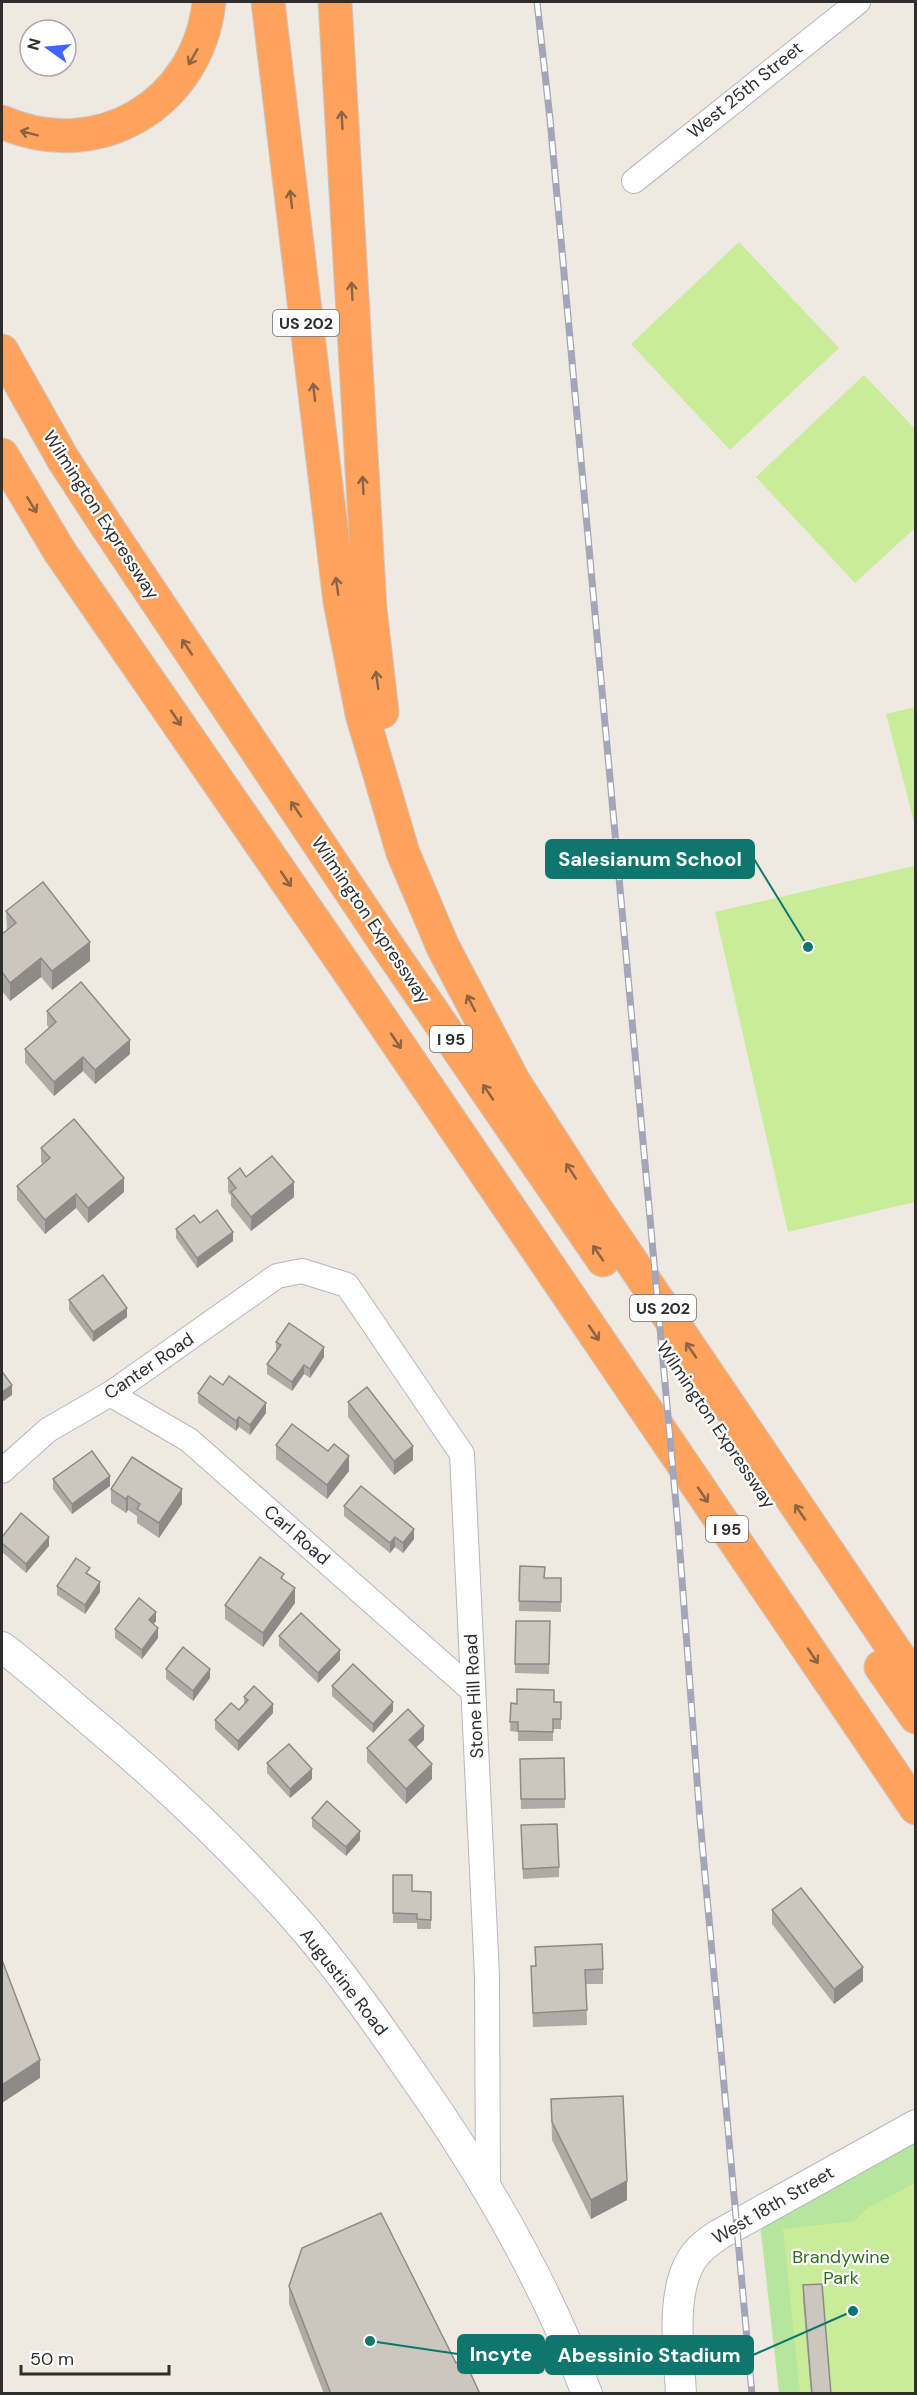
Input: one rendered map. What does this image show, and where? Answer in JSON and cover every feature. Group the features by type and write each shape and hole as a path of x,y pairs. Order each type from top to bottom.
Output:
{"highway":[{"path":"2,122 24,132 48,137 100,132 127,122 166,94 179,79 203,38 209,2"},
{"name":"US 202","path":"268,2 346,644 362,714 403,853 431,921 514,1082 594,1206 915,1682"},
{"path":"335,2 376,673 384,732 431,921"},
{"name":"Wilmington Expressway","path":"2,351 63,459 106,525 391,951 915,1718"},
{"name":"I 95","path":"2,455 60,552 350,973 915,1808"}],"street":[{"name":"West 25th Street","path":"634,181 858,2"},
{"name":"Canter Road","path":"2,1471 48,1430 110,1394 277,1276 302,1271"},
{"name":"Stone Hill Road","path":"302,1271 347,1285 462,1454 487,1976 488,2190"},
{"name":"Carl Road","path":"110,1394 189,1440 473,1691"},
{"name":"Augustine Road","path":"2,1647 136,1759 194,1812 309,1935 382,2031 440,2113 488,2190 548,2304 587,2394"},
{"name":"West 18th Street","path":"681,2394 680,2287 693,2257 720,2234 915,2125"}],"green space":[{"path":"739,242 839,348 730,450 631,344"},
{"path":"864,375 915,429 916,527 855,583 756,477"},
{"path":"916,707 915,825 886,714"},
{"path":"914,866 915,1202 788,1232 715,912"},
{"name":"Brandywine Park","path":"915,2139 915,2393 779,2393 760,2223"},
{"name":"Brandywine Park","path":"915,2183 915,2393 800,2393 783,2229 854,2221 868,2208"}],"building":[{"path":"43,882 90,942 52,971 41,958 10,983 2,972 2,934 16,923 6,911"},
{"path":"81,982 130,1040 95,1070 83,1057 54,1082 25,1049 56,1022 47,1011"},
{"path":"74,1119 124,1178 88,1208 76,1194 45,1220 17,1186 50,1158 41,1148"},
{"path":"272,1156 294,1182 251,1217 231,1192 236,1188 228,1178 240,1168 246,1177"},
{"path":"217,1210 233,1232 197,1258 176,1229 194,1215 200,1223"},
{"path":"103,1275 127,1308 93,1332 69,1300"},
{"path":"289,1323 324,1347 310,1369 304,1365 292,1382 267,1364 281,1345 276,1342"},
{"path":"2,1374 12,1385 2,1392"},
{"path":"210,1376 223,1385 229,1376 266,1403 250,1425 239,1417 236,1421 198,1393"},
{"path":"367,1387 413,1446 394,1461 348,1402"},
{"path":"292,1424 328,1451 334,1444 349,1456 327,1485 276,1445"},
{"path":"92,1451 110,1476 72,1504 53,1479"},
{"path":"132,1457 182,1489 159,1523 137,1509 140,1504 128,1496 126,1499 111,1489"},
{"path":"361,1486 414,1529 403,1543 395,1537 390,1543 344,1506"},
{"path":"21,1513 49,1537 26,1564 2,1543 2,1537"},
{"path":"260,1557 284,1574 281,1578 295,1588 263,1633 225,1605"},
{"path":"76,1558 90,1568 86,1573 100,1582 85,1605 57,1586"},
{"path":"520,1566 545,1567 544,1578 561,1578 561,1602 519,1601"},
{"path":"139,1598 156,1612 149,1620 158,1628 142,1650 115,1629"},
{"path":"301,1613 340,1650 318,1673 279,1636"},
{"path":"516,1621 550,1621 549,1664 515,1664"},
{"path":"183,1647 210,1669 193,1691 166,1669"},
{"path":"353,1664 393,1702 373,1724 332,1686"},
{"path":"254,1686 273,1704 238,1741 215,1720 231,1703 239,1710 248,1700 244,1697"},
{"path":"517,1689 554,1690 554,1702 561,1702 561,1719 553,1719 553,1732 518,1731 518,1722 510,1722 511,1703 517,1704"},
{"path":"408,1709 424,1726 409,1740 432,1764 406,1789 367,1748"},
{"path":"289,1744 312,1769 290,1789 267,1763"},
{"path":"564,1758 565,1799 521,1799 520,1759"},
{"path":"327,1801 360,1831 346,1847 312,1818"},
{"path":"557,1824 559,1867 523,1869 521,1825"},
{"path":"393,1875 412,1875 412,1891 431,1892 431,1920 417,1919 417,1914 393,1913"},
{"path":"801,1888 863,1967 834,1989 772,1910"},
{"path":"602,1944 603,1969 585,1970 587,2010 533,2013 531,1966 536,1966 535,1947"},
{"path":"2,1960 40,2060 2,2085"},
{"path":"623,2096 627,2181 591,2200 552,2122 551,2099"},
{"path":"381,2213 456,2363 464,2359 480,2394 331,2394 289,2286 302,2248"},
{"path":"822,2284 831,2394 812,2394 803,2285"}],"railway":[{"path":"537,2 550,119 678,1526 700,1820 752,2394"}],"place":[{"name":"Salesianum School","path":"808,947"},
{"name":"Abessinio Stadium","path":"853,2311"},
{"name":"Incyte","path":"370,2341"}]}
